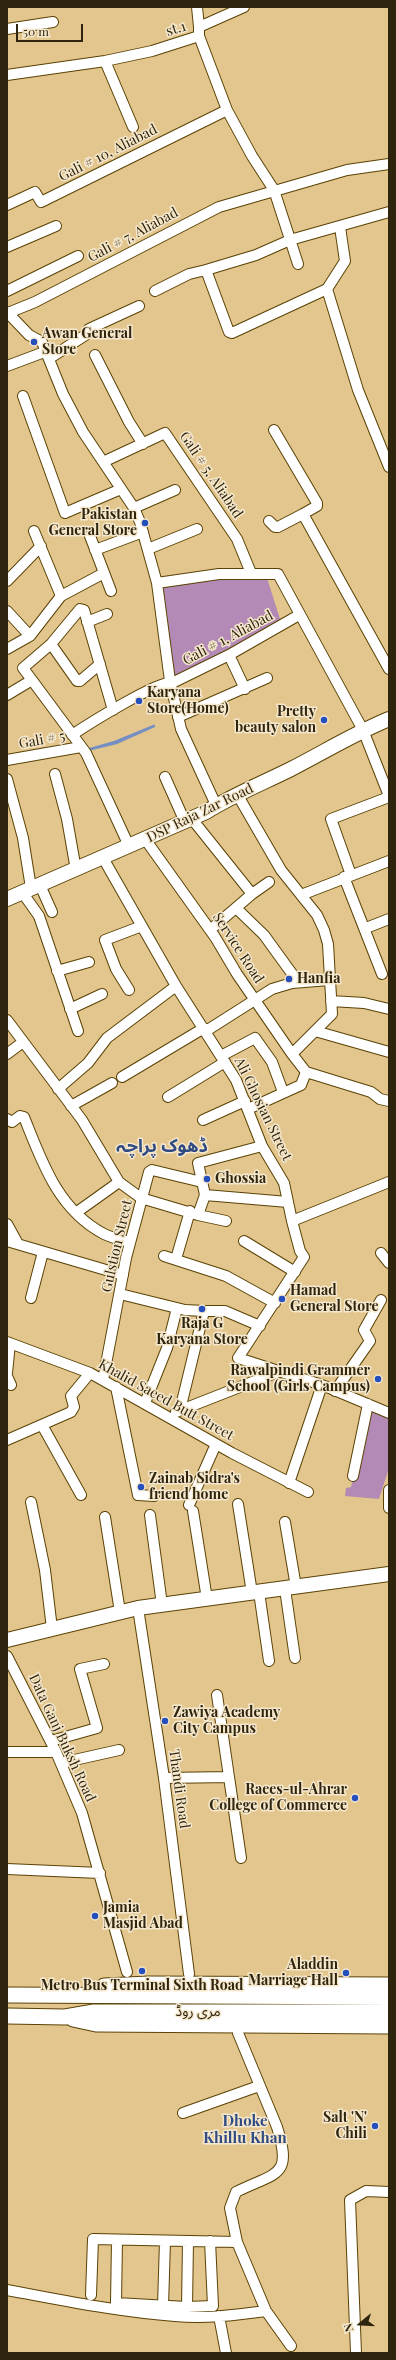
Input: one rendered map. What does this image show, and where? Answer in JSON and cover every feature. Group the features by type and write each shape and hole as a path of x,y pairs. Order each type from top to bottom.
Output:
{"main road":[{"path":"58,1996 88,1987 149,1984 389,1985"},
{"name":"مری روڈ","path":"7,1995 389,1997"},
{"name":"مری روڈ","path":"7,2016 65,2017 94,2012 389,2012"},
{"path":"65,2017 96,2024 389,2026"}],"street":[{"path":"197,7 199,32 227,110 252,156 274,190 298,264"},
{"name":"st.1","path":"7,75 105,61 152,51 199,32 244,7"},
{"path":"7,29 52,22"},
{"path":"105,61 133,128"},
{"name":"Gali # 10, Aliabad","path":"7,205 35,192 41,202 227,110"},
{"name":"Gali # 7, Aliabad","path":"7,312 35,302 219,207 347,170 389,164"},
{"path":"154,291 189,274 256,256 290,240 389,212"},
{"path":"7,247 56,226"},
{"path":"206,270 229,332 232,333 327,289 345,262 340,227"},
{"path":"7,291 78,256"},
{"path":"327,289 355,383 389,467"},
{"path":"7,366 49,354 87,334 89,329 139,306"},
{"path":"7,312 29,335 42,342 49,354 63,394 93,449 104,462 134,508 143,532 157,583 170,681 178,717 188,746 216,806"},
{"path":"95,355 129,422 143,444"},
{"path":"23,396 64,513 121,489"},
{"path":"269,521 275,527 278,527 317,506 274,430"},
{"name":"Gali # 5, Aliabad","path":"104,462 165,433 237,538 251,573"},
{"path":"134,508 175,490"},
{"path":"303,514 389,669"},
{"path":"148,549 198,529"},
{"path":"34,531 61,596"},
{"path":"95,550 143,532"},
{"path":"90,536 111,591"},
{"path":"7,581 41,546"},
{"path":"7,649 30,636 61,596 104,573"},
{"path":"157,583 219,574 278,574 363,730 389,796 331,819 347,876 382,974"},
{"path":"113,710 84,610 80,609 50,644 23,668 86,753 129,846"},
{"path":"7,610 30,636"},
{"path":"87,622 107,614"},
{"name":"Gali # 1, Aliabad","path":"72,735 113,710 170,681 174,682 230,655 299,615"},
{"path":"50,644 77,681 80,681 100,664"},
{"path":"230,655 244,689"},
{"path":"178,717 266,678"},
{"path":"7,695 32,680"},
{"name":"DSP Raja Zar Road","path":"7,899 188,820 237,794 322,753 363,730 389,719"},
{"name":"Gali # 5","path":"7,760 81,747"},
{"path":"55,774 67,819 76,870"},
{"path":"165,777 188,820 252,894"},
{"path":"7,779 11,804 31,888 57,971 78,1031"},
{"path":"237,794 277,863 317,915 324,930 328,944 332,1014 292,1054"},
{"name":"Service Road","path":"145,839 210,930 292,1054 306,1072"},
{"name":"Ali Ghosian Street","path":"103,858 176,986 205,1029 236,1080 262,1146 284,1183 300,1251 304,1257 238,1358 278,1372"},
{"path":"301,895 389,861"},
{"path":"210,930 252,894 269,882"},
{"path":"31,888 52,912"},
{"path":"236,908 264,935 298,982"},
{"path":"366,928 389,920"},
{"path":"129,990 116,969 105,940 142,926"},
{"path":"57,971 89,962"},
{"path":"122,1077 272,989 298,982 329,980"},
{"path":"58,1089 88,1063 107,1038 176,986"},
{"path":"70,1009 102,994"},
{"path":"331,1001 364,1003 389,1009"},
{"path":"7,1020 95,1139 119,1182 141,1198 226,1221"},
{"path":"315,1031 389,1052"},
{"path":"168,1097 255,1038 272,1062 283,1092"},
{"path":"7,1054 23,1042"},
{"path":"203,1120 301,1085 306,1072 371,1092 380,1099 389,1101"},
{"path":"71,1106 112,1083"},
{"path":"7,1119 12,1122 20,1116 24,1117 42,1162 58,1193 77,1212 78,1215 104,1234 130,1242"},
{"path":"176,1259 194,1213 205,1195 198,1164 199,1162 262,1146"},
{"name":"Gulstion Street","path":"103,1380 130,1242 141,1198 150,1171 202,1182"},
{"path":"77,1212 119,1182"},
{"path":"292,1221 389,1182"},
{"path":"205,1195 288,1202"},
{"path":"7,1224 18,1244"},
{"path":"7,1241 123,1275"},
{"path":"244,1241 294,1272"},
{"path":"31,1298 42,1252"},
{"path":"381,1253 389,1263"},
{"path":"164,1256 226,1276 275,1303"},
{"path":"120,1294 176,1308 204,1311 225,1311 260,1326"},
{"path":"335,1391 370,1341 364,1330 381,1300"},
{"path":"145,1404 167,1348 176,1308"},
{"path":"180,1410 204,1311"},
{"path":"7,1373 8,1343"},
{"name":"Khalid Saeed Butt Street","path":"8,1343 90,1373 216,1444 308,1492"},
{"path":"166,1416 278,1372 322,1385 389,1413"},
{"path":"7,1440 73,1410 71,1396 90,1373"},
{"path":"289,1483 322,1385"},
{"path":"116,1387 138,1495 154,1496"},
{"path":"352,1476 368,1404"},
{"path":"42,1425 81,1495"},
{"path":"207,1599 191,1508 216,1444"},
{"path":"389,1490 389,1508"},
{"path":"31,1502 45,1570 52,1629"},
{"path":"238,1504 269,1661"},
{"path":"150,1515 162,1604"},
{"path":"105,1517 120,1612"},
{"path":"285,1522 295,1658"},
{"path":"7,1640 138,1608 389,1574"},
{"name":"Thandi Road","path":"138,1608 164,1778 189,1974"},
{"name":"Data Ganj Buksh Road","path":"7,1656 56,1752 82,1813 100,1872 127,1972"},
{"path":"51,1742 97,1728 80,1669 104,1664"},
{"path":"217,1695 241,1858"},
{"path":"61,1763 119,1750"},
{"path":"7,1752 56,1752"},
{"path":"164,1778 229,1777"},
{"path":"7,1869 100,1872"},
{"path":"238,2033 282,2142 283,2165 279,2171 271,2176 236,2192 230,2208 237,2242 266,2311 291,2346"},
{"path":"183,2113 259,2086"},
{"path":"356,2353 350,2200 366,2191 389,2192"},
{"path":"91,2295 93,2239 237,2242"},
{"path":"117,2240 116,2303 187,2307 213,2306 210,2241"},
{"path":"163,2306 165,2241"},
{"path":"187,2307 188,2241"},
{"path":"7,2290 83,2304 176,2316 219,2316 266,2311"},
{"path":"219,2316 226,2353"}],"shaded area":[{"path":"227,576 267,578 281,622 172,680 160,585"},
{"path":"369,1410 389,1417 389,1468 379,1499 345,1496 346,1488 351,1487"}],"waterway":[{"path":"154,726 116,743 87,750 115,742 154,726"}],"place":[{"name":"Awan General Store","path":"34,342"},
{"name":"Pakistan General Store","path":"145,523"},
{"name":"Karyana Store(Home)","path":"139,701"},
{"name":"Pretty beauty salon","path":"324,720"},
{"name":"Hanfia","path":"289,979"},
{"name":"Ghossia","path":"207,1179"},
{"name":"Hamad General Store","path":"282,1299"},
{"name":"Raja G Karyana Store","path":"202,1309"},
{"name":"Rawalpindi Grammer School (Girls Campus)","path":"378,1379"},
{"name":"Zainab Sidra's friend home","path":"141,1487"},
{"name":"Zawiya Academy City Campus","path":"165,1721"},
{"name":"Raees-ul-Ahrar College of Commerce","path":"355,1798"},
{"name":"Jamia Masjid Abad","path":"95,1916"},
{"name":"Metro Bus Terminal Sixth Road","path":"142,1971"},
{"name":"Aladdin Marriage Hall","path":"346,1973"},
{"name":"Salt 'N' Chili","path":"375,2126"}],"district":[{"name":"ڈھوک پراچہ","path":"162,1146"},
{"name":"Dhoke Khillu Khan","path":"245,2130"}]}
